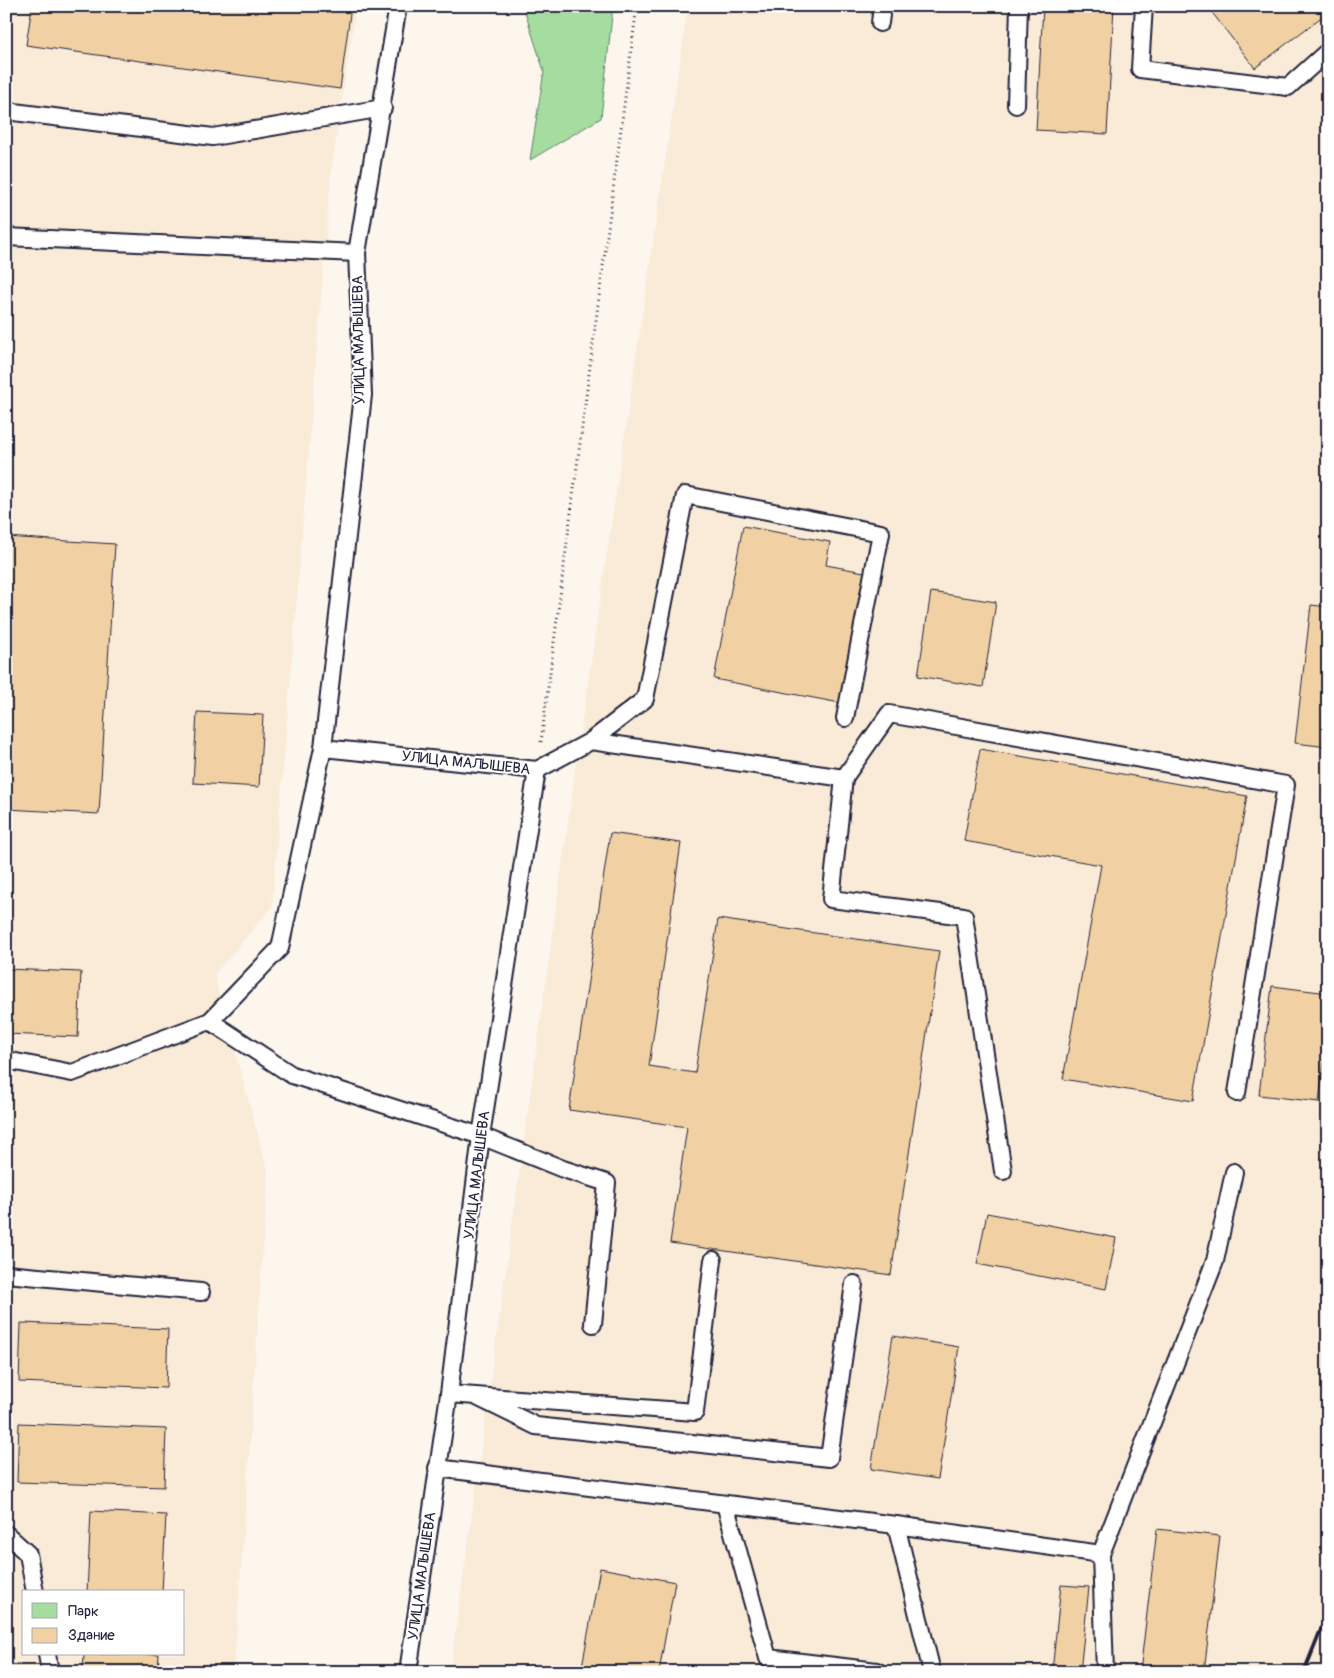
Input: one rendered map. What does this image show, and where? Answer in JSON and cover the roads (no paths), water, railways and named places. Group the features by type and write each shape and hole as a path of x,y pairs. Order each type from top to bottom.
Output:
{"lane":[{"name":"УЛИЦА МАЛЫШЕВА","path":"398,6 383,108 357,254 363,395 323,748 537,770 481,1136 449,1394 408,1672"},
{"path":"880,23 882,6"},
{"path":"1016,105 1019,6"},
{"path":"1144,6 1140,69 1288,87 1328,51"},
{"path":"6,111 213,137 383,108"},
{"path":"6,237 357,254"},
{"path":"537,770 591,741 645,699 685,495 881,532 845,718"},
{"path":"1003,1171 964,916 831,898 844,778 889,714 1286,785 1237,1093"},
{"path":"591,741 844,778"},
{"path":"6,1060 72,1073 210,1021 280,948 323,748"},
{"path":"210,1021 292,1075 481,1136 563,1169 607,1183 592,1324"},
{"path":"1105,1672 1101,1554 1215,1261 1234,1172"},
{"path":"449,1394 695,1412 713,1260"},
{"path":"6,1274 201,1292"},
{"path":"475,1396 536,1426 829,1458 854,1284"},
{"path":"438,1468 896,1525 1101,1554"},
{"path":"725,1504 768,1658 877,1671"},
{"path":"896,1525 932,1672"},
{"path":"6,1534 28,1554 35,1590"},
{"path":"46,1656 50,1672"}],"railway":[{"path":"1304,1672 1328,1612"}]}
